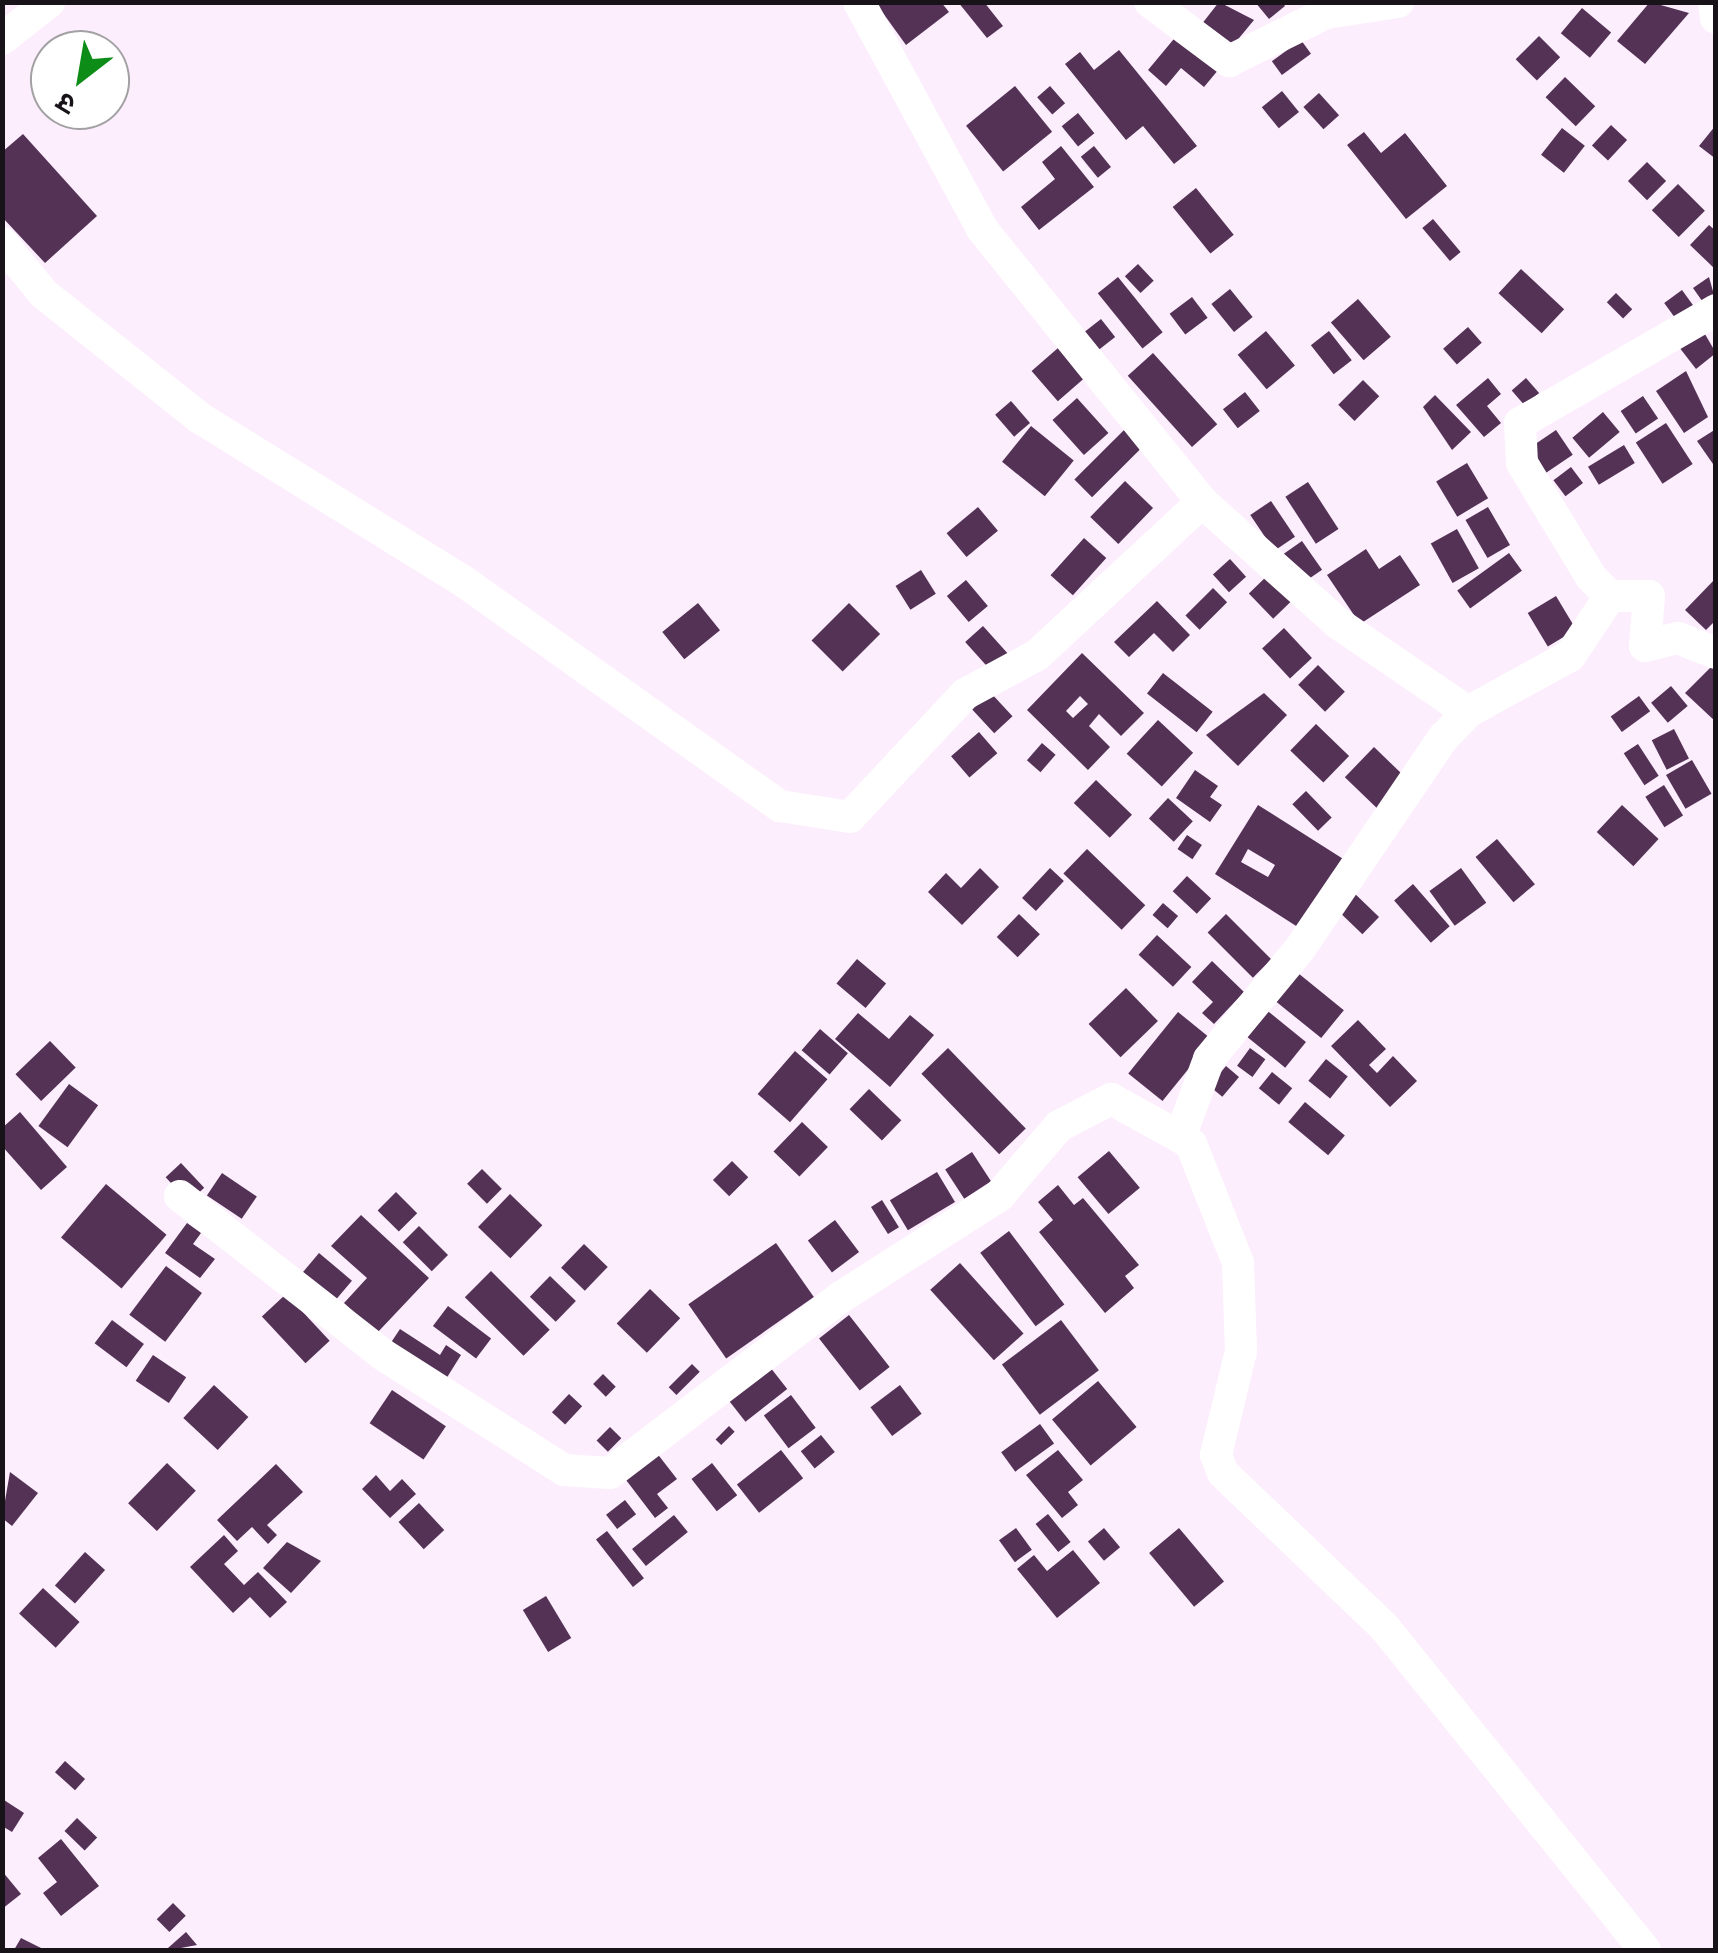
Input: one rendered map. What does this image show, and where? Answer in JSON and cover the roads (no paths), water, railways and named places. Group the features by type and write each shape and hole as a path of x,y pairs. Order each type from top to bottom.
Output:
{"street":[{"path":"2,39 49,2"},
{"path":"859,2 982,228 1202,502 1339,624 1468,712"},
{"path":"1150,2 1229,60 1326,13 1398,2"},
{"path":"1714,2 1716,18"},
{"path":"2,243 44,294 200,418 463,582 780,806 850,817 965,694 1037,656 1202,502"},
{"path":"1610,596 1553,525 1522,463 1520,423 1716,310"},
{"path":"1610,596 1650,596 1645,646 1678,638 1716,653"},
{"path":"1180,1137 1209,1059 1468,712 1570,656 1610,596"},
{"path":"180,1196 382,1354 564,1470 610,1474 841,1296 999,1196 1059,1126 1112,1100 1191,1144 1238,1263 1241,1351 1216,1455 1224,1473 1386,1628 1645,1950"}]}
